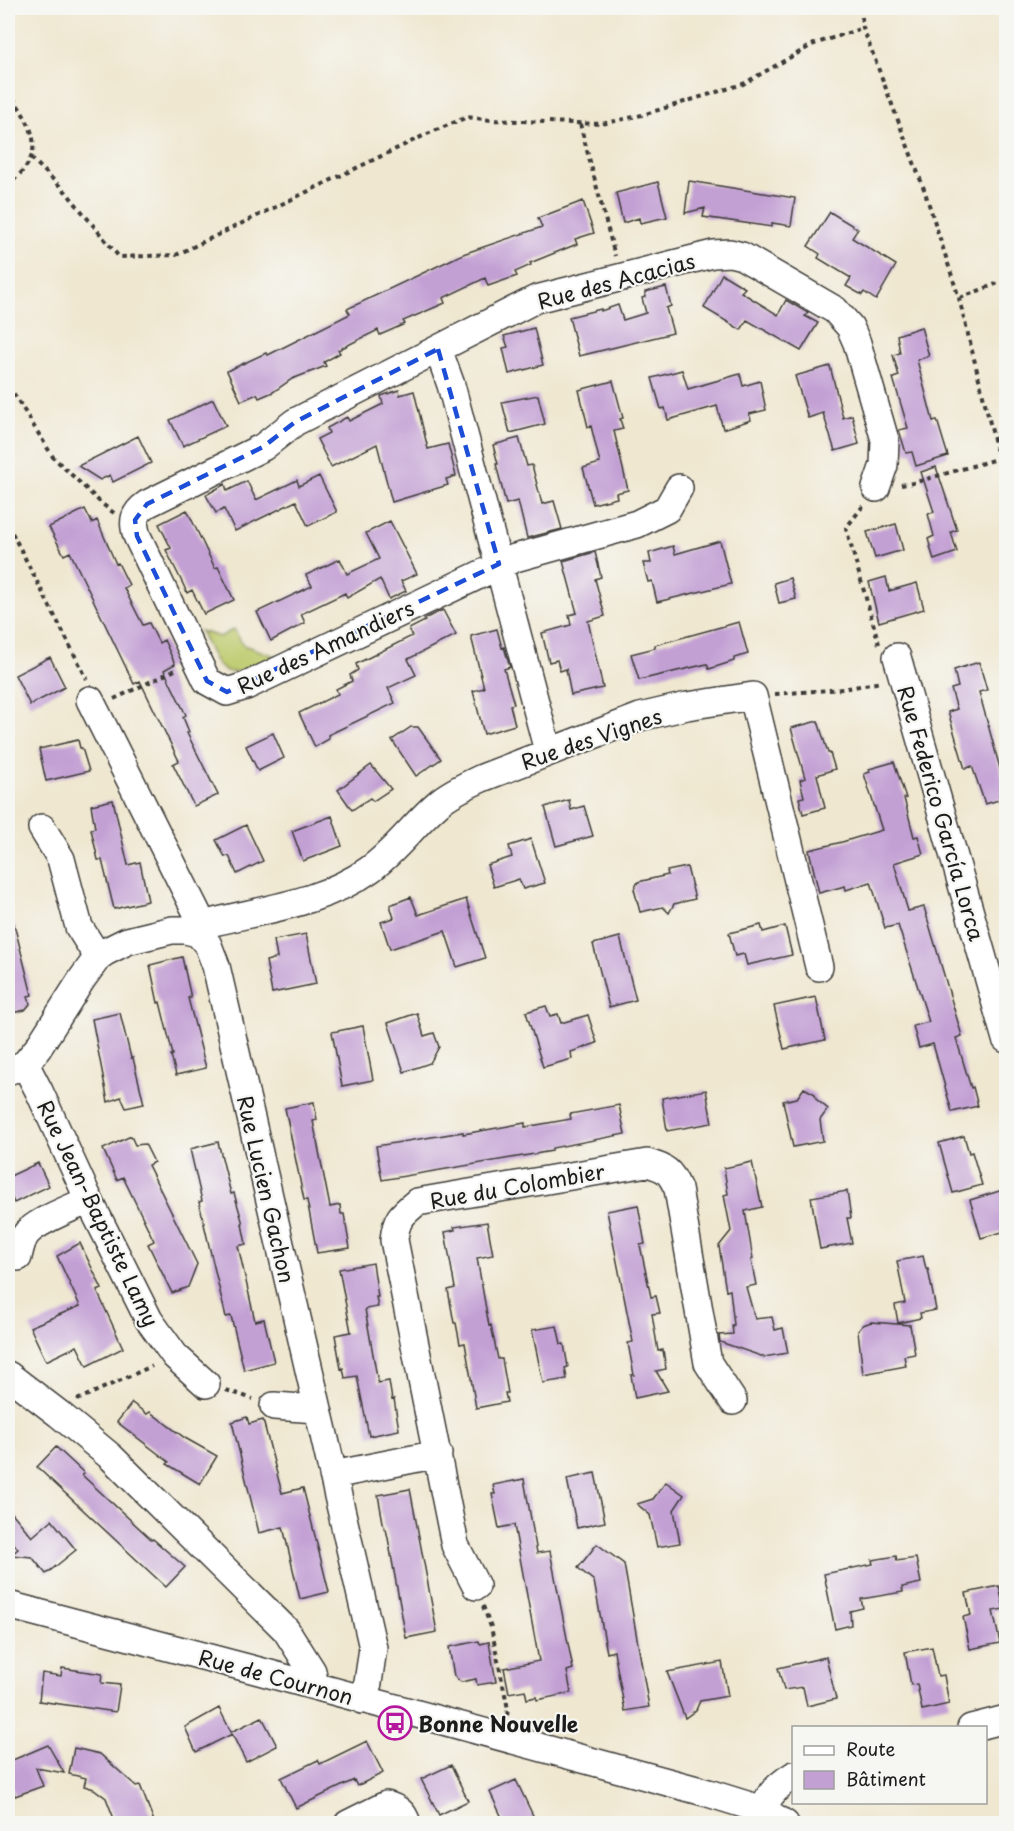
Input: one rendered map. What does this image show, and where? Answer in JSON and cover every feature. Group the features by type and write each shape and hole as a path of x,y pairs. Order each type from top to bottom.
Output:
{"street":[{"name":"Rue des Acacias","path":"438,349 536,299 713,254 730,253 742,256 835,310 850,327 857,343 885,440 884,465 876,488"},
{"path":"135,520 138,510 147,504 263,447 296,422 438,349 451,385 548,752"},
{"path":"499,564 638,524 667,509 679,488"},
{"name":"Rue des Amandiers","path":"135,520 134,529 137,537 207,681 227,692 246,686 499,564"},
{"name":"Rue Federico García Lorca","path":"900,667 1006,1039"},
{"path":"753,696 819,967"},
{"name":"Rue des Vignes","path":"198,933 214,922 307,899 346,885 372,868 442,801 482,778 640,717 687,706 753,696"},
{"name":"Rue Lucien Gachon","path":"92,704 197,913 198,933 208,945 216,966 373,1648 368,1683 362,1700"},
{"path":"42,828 61,859 79,927 98,957"},
{"path":"16,1067 38,1048 98,957 116,946 143,936 172,930 198,933"},
{"name":"Rue Jean-Baptiste Lamy","path":"16,1067 39,1091 89,1200 149,1320 175,1356 206,1384"},
{"name":"Rue du Colombier","path":"476,1586 455,1545 394,1240 396,1226 402,1214 417,1202 646,1162 663,1167 672,1175 678,1189 708,1363 733,1401"},
{"path":"18,1257 28,1232 50,1218 89,1200"},
{"path":"8,1375 111,1457 286,1630 312,1671 315,1686"},
{"path":"274,1406 317,1409"},
{"path":"333,1475 438,1454"},
{"name":"Rue de Cournon","path":"8,1605 697,1790 774,1817"},
{"path":"987,1726 1003,1725"},
{"path":"774,1817 767,1797 783,1781 792,1776"},
{"path":"348,1824 386,1805 398,1809 407,1824"}],"path":[{"path":"861,8 863,28 924,189 960,298 1006,488"},
{"path":"31,158 66,192 119,257 176,255 467,117 602,124 642,115 743,84 814,44 863,28"},
{"path":"8,90 26,119 34,139 31,158 21,175 8,185"},
{"path":"580,124 620,277"},
{"path":"960,298 1006,280"},
{"path":"9,386 53,457 113,512 135,520"},
{"path":"753,696 843,689 900,667 882,652 846,528 876,488 913,483 1000,458"},
{"path":"8,525 86,676 92,704 197,659"},
{"path":"59,1414 70,1403 175,1356"},
{"path":"206,1384 274,1406"},
{"path":"476,1586 491,1627 508,1709 500,1737"}],"highlighted area":[{"path":"438,349 499,564 227,692 207,681 137,536 135,520 147,504 263,447 295,422"}],"green space":[{"path":"234,629 243,645 275,656 241,671 227,671 221,668 212,656 200,631 220,637"}],"building":[{"path":"689,181 795,198 791,226 772,223 772,227 703,217 705,208 685,213"},
{"path":"658,182 667,217 640,223 639,218 623,223 616,193"},
{"path":"583,201 594,233 575,239 577,244 530,263 531,265 515,272 517,276 488,286 485,278 443,298 445,303 403,321 405,324 380,335 378,330 338,350 340,353 324,362 326,366 292,379 259,398 257,394 241,401 227,371 266,353 268,355 350,314 347,309 463,254 542,227 538,218"},
{"path":"830,212 858,229 852,238 896,265 876,300 864,292 862,295 846,286 851,278 818,258 820,254 808,246"},
{"path":"722,274 745,288 741,292 778,315 786,300 808,313 805,316 818,323 801,351 747,320 741,330 704,308"},
{"path":"666,287 671,306 666,308 673,333 579,356 569,317 618,305 623,320 646,313 642,298 645,297 645,292"},
{"path":"921,327 929,356 917,360 933,421 937,420 948,456 916,466 912,452 906,453 899,430 908,428 893,378 899,376 893,355 900,353 897,335"},
{"path":"534,328 543,365 509,374 503,348 508,347 504,336"},
{"path":"830,366 843,418 852,415 859,444 835,451 823,413 808,418 795,376"},
{"path":"682,370 688,389 740,374 743,386 760,381 766,410 749,414 751,420 723,429 717,406 668,420 665,408 661,409 652,378"},
{"path":"613,381 623,418 620,419 623,429 614,431 628,490 616,493 617,498 593,504 583,468 600,463 579,390"},
{"path":"399,390 400,395 414,391 428,449 448,444 456,476 446,479 448,485 392,502 377,444 331,467 317,439 329,433 327,428 347,417 349,421 383,404 381,396"},
{"path":"538,395 545,424 510,433 502,402"},
{"path":"213,399 226,426 183,446 170,420"},
{"path":"138,436 151,463 113,482 110,475 100,480 78,466"},
{"path":"519,438 527,466 532,465 542,504 554,501 562,529 527,538 518,501 506,504 493,445"},
{"path":"936,467 957,530 951,532 957,552 934,560 928,539 934,536 928,514 934,512 921,472"},
{"path":"319,476 337,512 308,526 296,501 235,531 224,509 216,513 206,495 225,484 227,491 247,481 256,500 297,480 299,486"},
{"path":"85,509 92,523 97,520 116,564 118,563 129,585 124,588 143,625 149,623 159,643 164,640 175,664 164,670 186,715 183,717 189,732 187,733 218,795 194,806 173,764 179,761 140,681 134,684 70,552 64,555 49,527"},
{"path":"187,510 215,568 218,567 234,600 204,614 192,590 187,593 166,550 171,548 159,524"},
{"path":"390,521 417,574 401,581 406,591 389,599 380,579 347,598 345,593 301,614 305,623 271,641 257,612 312,586 306,575 340,559 347,574 379,559 366,533"},
{"path":"896,524 903,550 875,558 867,532"},
{"path":"720,541 731,584 657,602 652,581 648,582 643,563 651,563 649,553 673,546 675,554"},
{"path":"595,552 601,577 595,579 605,616 588,621 603,688 571,695 566,669 560,671 557,660 549,662 542,633 571,625 569,615 577,613 563,561"},
{"path":"886,577 889,591 917,583 924,609 879,622 869,582"},
{"path":"790,578 796,599 779,603 774,583"},
{"path":"443,610 456,635 408,659 416,675 388,688 395,703 328,735 329,739 315,747 299,713 338,694 336,689 352,681 350,675 358,670 356,664 412,636 409,629"},
{"path":"739,622 748,654 709,669 707,664 639,680 631,654 655,648 655,645"},
{"path":"497,629 510,667 504,669 514,704 510,705 515,725 484,734 473,691 484,688 471,636"},
{"path":"50,657 65,687 30,705 15,675"},
{"path":"979,662 987,690 979,692 1006,790 1006,798 985,804 972,766 965,769 948,712 957,709 951,689 958,687 954,670"},
{"path":"818,721 835,769 817,775 825,808 803,814 799,798 804,797 800,780 805,778 791,728"},
{"path":"411,727 418,727 441,759 416,776 392,740"},
{"path":"273,733 284,758 258,771 246,746"},
{"path":"78,740 89,771 46,781 39,749"},
{"path":"894,762 906,798 904,798 914,837 918,836 923,854 894,863 908,911 924,907 962,1036 956,1038 978,1106 952,1112 933,1044 919,1048 913,1026 929,1022 898,925 885,928 871,882 846,890 845,886 819,893 809,850 882,830 864,774 870,772 869,769"},
{"path":"371,765 391,789 373,801 370,798 352,810 338,790"},
{"path":"113,800 128,865 140,862 148,901 114,909 102,860 98,860 91,829 95,828 91,805"},
{"path":"569,800 571,810 584,806 593,836 556,846 545,807"},
{"path":"332,816 342,846 303,861 292,831"},
{"path":"246,825 263,861 237,874 229,856 225,857 216,840"},
{"path":"531,839 545,883 523,889 519,879 494,887 487,865 512,857 509,846"},
{"path":"687,867 695,899 674,904 669,913 663,907 640,912 634,889 638,882 668,875 667,871"},
{"path":"411,897 418,915 466,899 485,958 457,967 445,931 390,949 381,922 394,918 390,905"},
{"path":"14,924 32,995 28,996 30,1004 25,1010 12,1013 8,998 8,925"},
{"path":"761,925 763,932 785,926 792,955 747,965 744,954 735,956 729,933"},
{"path":"306,934 316,984 272,993 266,961 277,958 274,940"},
{"path":"620,937 636,1000 609,1007 593,944"},
{"path":"182,957 191,998 188,998 206,1068 176,1075 150,965"},
{"path":"816,997 825,1040 784,1049 774,1006"},
{"path":"546,1006 550,1016 558,1014 561,1023 588,1015 597,1043 571,1052 572,1059 543,1067 526,1012"},
{"path":"120,1013 144,1104 126,1108 121,1097 108,1102 92,1019"},
{"path":"417,1013 424,1036 434,1033 439,1047 430,1063 404,1072 388,1023"},
{"path":"363,1026 373,1080 342,1086 332,1032"},
{"path":"804,1088 815,1094 816,1099 828,1109 820,1120 823,1141 793,1147 783,1101 797,1098"},
{"path":"706,1090 712,1123 667,1131 662,1098"},
{"path":"314,1102 317,1120 313,1121 330,1207 340,1205 341,1214 344,1214 350,1248 317,1253 285,1108"},
{"path":"619,1105 625,1134 552,1148 552,1151 382,1180 376,1146 525,1123 525,1127 571,1119 570,1114"},
{"path":"131,1136 135,1145 145,1144 154,1162 148,1165 197,1264 188,1287 172,1293 148,1244 154,1241 123,1177 117,1180 103,1149"},
{"path":"964,1136 969,1153 972,1152 982,1185 953,1193 939,1143"},
{"path":"218,1142 231,1194 234,1193 243,1224 246,1244 238,1246 255,1321 264,1319 274,1362 244,1370 231,1316 226,1317 199,1202 202,1201 190,1149"},
{"path":"752,1162 762,1207 745,1211 756,1285 746,1287 755,1319 772,1317 775,1330 783,1328 788,1353 764,1357 720,1342 719,1335 733,1334 732,1325 734,1325 730,1290 726,1291 719,1246 731,1231 724,1195 728,1194 724,1168"},
{"path":"38,1163 49,1186 14,1203 8,1189 8,1177"},
{"path":"1006,1189 1006,1231 981,1238 970,1200"},
{"path":"847,1191 851,1218 847,1218 852,1243 820,1249 811,1197"},
{"path":"638,1205 645,1244 640,1245 651,1297 656,1296 660,1313 652,1314 658,1351 663,1350 666,1369 656,1371 668,1391 635,1398 631,1375 634,1375 628,1343 633,1342 607,1211"},
{"path":"487,1222 493,1255 477,1258 489,1326 491,1325 498,1359 502,1359 508,1393 505,1393 507,1402 476,1408 465,1343 460,1344 448,1290 455,1288 445,1232 455,1230 454,1227"},
{"path":"80,1243 102,1289 97,1291 123,1348 87,1366 77,1346 46,1361 30,1327 80,1306 57,1256"},
{"path":"923,1256 926,1269 928,1269 936,1310 920,1313 921,1318 898,1323 895,1305 905,1303 897,1261"},
{"path":"373,1263 378,1307 365,1309 378,1383 389,1381 399,1430 369,1436 357,1376 345,1378 343,1368 341,1369 335,1335 351,1332 339,1269"},
{"path":"871,1322 910,1325 915,1354 904,1356 906,1366 863,1374 858,1331 863,1325"},
{"path":"557,1326 561,1344 564,1344 568,1367 565,1368 567,1379 543,1383 532,1330"},
{"path":"132,1403 147,1414 150,1412 185,1438 217,1456 200,1484 167,1464 169,1462 117,1422"},
{"path":"247,1417 249,1424 263,1420 282,1493 303,1488 329,1592 300,1599 283,1527 259,1533 232,1422"},
{"path":"56,1447 84,1473 82,1475 152,1540 185,1567 166,1587 37,1467"},
{"path":"595,1473 605,1522 577,1528 567,1479"},
{"path":"524,1479 537,1553 550,1551 573,1669 567,1671 571,1693 537,1700 536,1697 527,1699 525,1690 509,1693 504,1668 539,1661 514,1525 499,1528 492,1494 495,1494 493,1485"},
{"path":"666,1482 684,1495 674,1510 680,1543 657,1547 650,1515 637,1504 653,1499"},
{"path":"410,1489 437,1632 406,1638 378,1495"},
{"path":"8,1508 32,1537 52,1520 76,1550 46,1574 32,1557 11,1555 18,1549 8,1536"},
{"path":"597,1544 624,1564 649,1707 625,1711 614,1651 607,1653 594,1581 578,1568"},
{"path":"896,1556 897,1561 916,1558 921,1583 902,1587 903,1592 861,1599 863,1608 850,1611 851,1625 835,1629 824,1574 873,1564 872,1560"},
{"path":"999,1586 1004,1609 993,1611 1000,1643 970,1649 963,1617 971,1615 966,1593"},
{"path":"479,1641 480,1644 489,1642 496,1682 477,1685 476,1679 461,1682 454,1676 449,1647"},
{"path":"932,1647 938,1676 944,1675 949,1704 922,1710 917,1684 911,1685 905,1652"},
{"path":"826,1657 836,1699 807,1706 803,1687 784,1690 778,1668"},
{"path":"722,1662 728,1696 700,1701 696,1710 685,1718 667,1672"},
{"path":"62,1668 102,1674 101,1683 120,1685 116,1712 39,1701 42,1673 61,1676"},
{"path":"219,1708 231,1732 262,1717 277,1746 246,1762 232,1734 196,1752 185,1727"},
{"path":"367,1741 383,1773 357,1786 354,1780 296,1808 281,1778 318,1760 320,1764"},
{"path":"48,1745 64,1773 36,1768 43,1786 15,1796 12,1788 8,1790 8,1762"},
{"path":"74,1748 100,1754 136,1786 140,1785 155,1824 116,1824 106,1798 94,1789 84,1786 86,1778 69,1774"},
{"path":"451,1765 468,1801 439,1815 421,1779"},
{"path":"516,1780 537,1824 505,1824 490,1792"}],"place":[{"name":"Bonne Nouvelle","path":"395,1723"}]}
